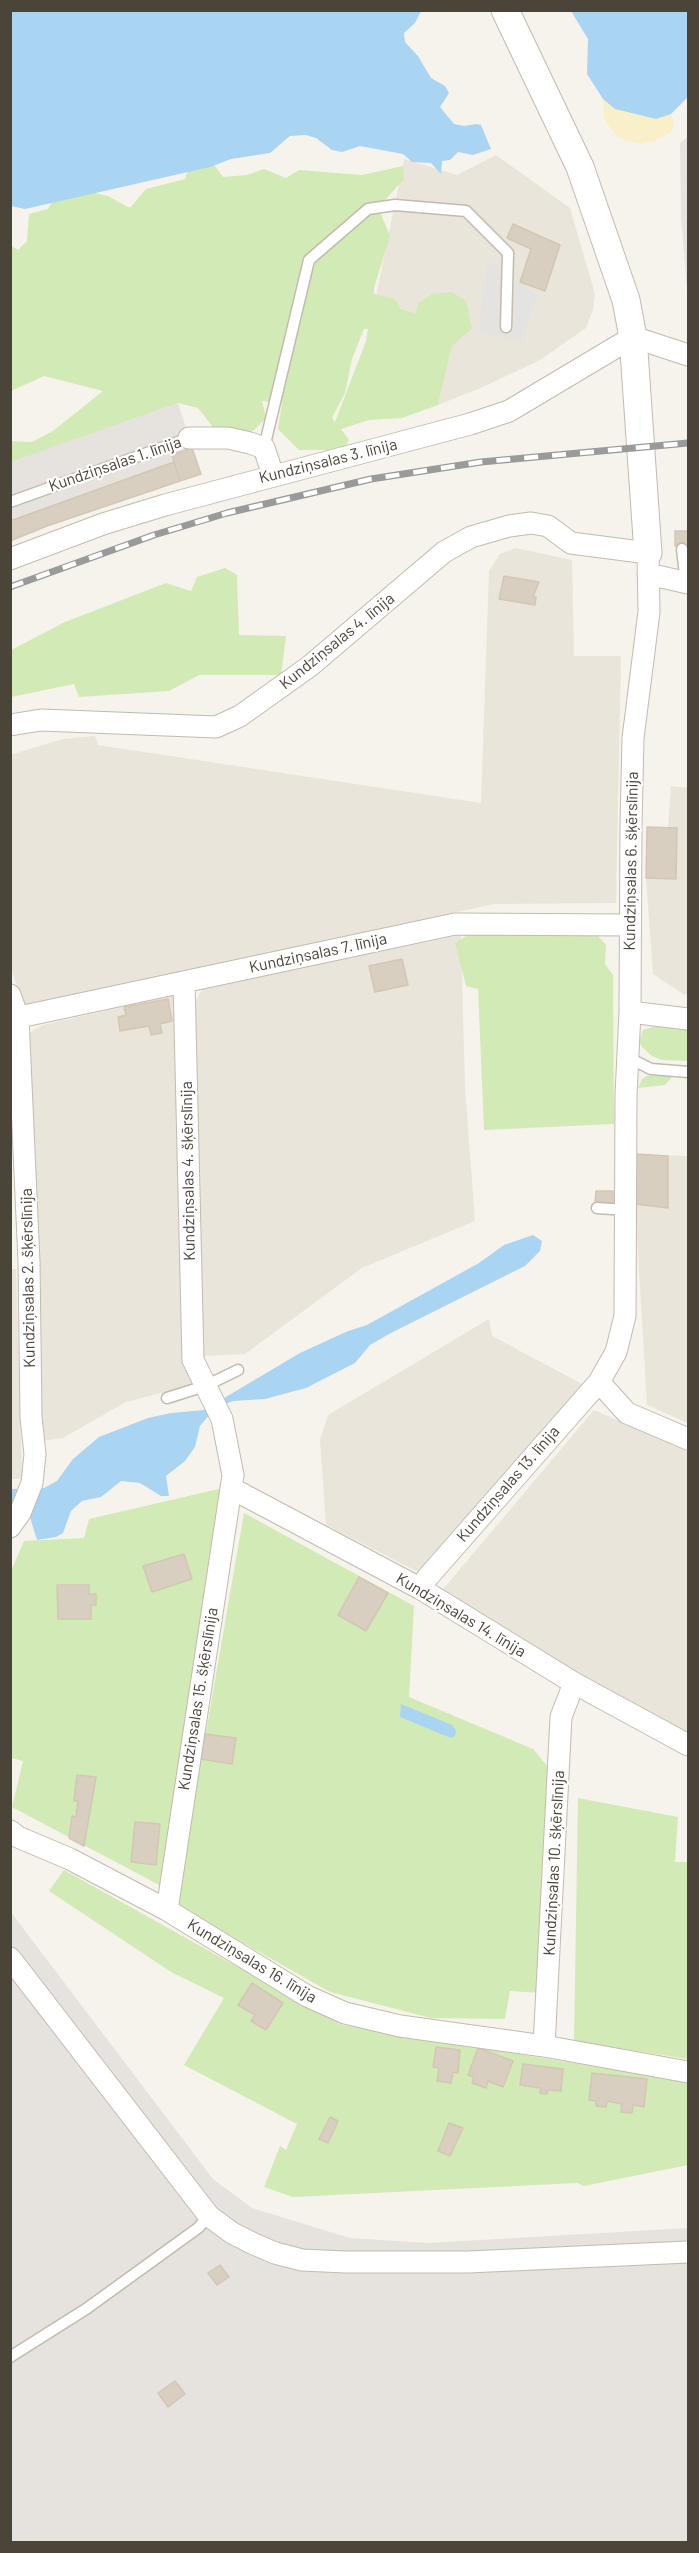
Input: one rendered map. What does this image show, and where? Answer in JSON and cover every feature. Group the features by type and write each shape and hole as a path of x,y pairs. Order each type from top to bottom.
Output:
{"street":[{"name":"Kundziņsalas 6. šķērslīnija","path":"505,10 580,166 626,300 633,337 649,612 633,738 625,1316 616,1352 599,1382"},
{"path":"633,337 688,355"},
{"name":"Kundziņsalas 3. līnija","path":"10,559 103,524 273,475 438,433 509,411 633,337"},
{"name":"Kundziņsalas 1. līnija","path":"189,438 228,438 264,448"},
{"path":"264,448 273,475"},
{"name":"Kundziņsalas 4. līnija","path":"10,725 41,720 216,728 240,716 310,666 444,552 471,537 509,526 531,523 548,526 571,543 648,564 687,583"},
{"name":"Kundziņsalas 7. līnija","path":"14,1018 455,924 630,925"},
{"name":"Kundziņsalas 4. šķērslīnija","path":"184,982 192,1360"},
{"name":"Kundziņsalas 2. šķērslīnija","path":"10,995 14,1018 29,1262 31,1417 35,1454 32,1483 15,1520"},
{"path":"630,1012 688,1019"},
{"name":"Kundziņsalas 15. šķērslīnija","path":"167,1910 233,1475 222,1419 192,1360"},
{"path":"599,1382 627,1413 688,1439"},
{"name":"Kundziņsalas 13. līnija","path":"421,1589 427,1578 599,1382"},
{"name":"Kundziņsalas 14. līnija","path":"231,1488 421,1589 574,1683 688,1746"},
{"name":"Kundziņsalas 10. šķērslīnija","path":"544,2046 561,1717 574,1683"},
{"name":"Kundziņsalas 16. līnija","path":"10,1831 18,1837 70,1859 167,1910 307,1996 345,2013 400,2026 544,2046 688,2072"},
{"path":"10,1958 209,2216 232,2233 254,2244 302,2260 468,2262 688,2252"}],"lane":[{"path":"264,448 309,260 368,208 395,205 466,211 508,253 506,327"},
{"name":"Kundziņsalas 1. līnija","path":"10,502 189,438"},
{"path":"682,549 687,583"},
{"path":"627,1057 651,1069 688,1072"},
{"path":"597,1208 626,1210"},
{"path":"167,1398 207,1389 238,1370"},
{"path":"10,2357 86,2309 198,2228 209,2216"}],"shaded area":[{"path":"688,137 688,302 681,216 680,143"},
{"path":"496,155 570,208 595,294 593,310 586,328 540,360 438,405 457,325 375,301 404,159 457,175"},
{"path":"487,261 537,295 521,342 478,332"},
{"path":"178,403 201,474 47,526 11,541 10,462"},
{"path":"516,548 572,560 574,656 621,656 616,903 494,904 24,1006 10,966 10,755 63,739 95,736 98,745 481,803 489,571 500,554"},
{"path":"671,786 688,788 688,995 653,974 646,878 647,827 668,827"},
{"path":"461,935 465,1087 475,1221 362,1268 245,1354 201,1356 190,1011 203,988"},
{"path":"175,995 192,1385 126,1402 63,1438 41,1441 27,1034 43,1025"},
{"path":"635,1154 688,1156 688,1423 647,1405 635,1204"},
{"path":"10,1269 16,1269 22,1479 11,1479"},
{"path":"489,1319 492,1336 584,1385 418,1572 326,1525 320,1440 328,1415"},
{"path":"594,1410 688,1451 688,1734 439,1594"},
{"path":"10,1911 213,2179 252,2208 350,2238 429,2243 688,2228 688,2542 11,2542"}],"green space":[{"path":"209,158 223,177 247,175 264,169 286,178 299,170 362,175 403,166 404,179 386,199 380,212 390,236 374,294 395,299 401,309 415,313 419,303 432,294 452,292 466,301 472,328 452,346 438,405 402,418 369,420 341,429 349,440 341,453 299,450 278,429 282,403 262,401 266,418 253,431 216,431 198,408 178,403 11,462 10,441 32,442 53,431 103,391 44,376 11,391 11,246 18,250 27,241 29,214 48,209 59,188 78,189 108,196 130,208 146,189 185,179 189,165","holes":["364,329 368,329 366,341 335,422 332,418 345,393 352,359"]},
{"path":"225,568 237,575 239,635 286,636 281,675 199,675 169,691 79,697 74,684 11,697 11,650 65,622 166,583 191,591 197,577"},
{"path":"475,927 579,930 583,936 598,936 606,945 605,964 613,975 614,1124 484,1130 478,989 466,986 455,943 468,935 475,935"},
{"path":"658,1025 688,1029 688,1061 662,1060 652,1056 642,1047 639,1042 643,1030"},
{"path":"647,1076 673,1076 665,1085 638,1088 642,1079"},
{"path":"223,1488 163,1887 12,1807 23,1761 11,1758 11,1571 24,1541 84,1538 89,1519"},
{"path":"244,1513 414,1606 409,1697 533,1749 554,1774 541,1993 510,1991 505,2019 431,2018 330,1992 176,1905"},
{"path":"578,1798 678,1817 675,1862 688,1862 688,2059 574,2041"},
{"path":"64,1870 342,2025 688,2082 688,2165 584,2186 577,2183 293,2197 264,2187 280,2146 286,2150 297,2124 184,2065 224,1998 171,1972 49,1891"}],"sand":[{"path":"603,99 615,109 656,119 671,114 674,124 671,132 655,141 641,144 625,141 614,133 604,118"}],"water":[{"path":"10,11 421,11 415,23 404,33 405,42 418,56 431,78 445,86 449,93 440,107 454,124 481,125 491,149 473,155 458,152 450,160 442,161 441,174 431,163 412,162 403,154 360,146 342,152 332,150 316,138 306,135 290,136 270,153 231,159 210,167 25,209 11,206"},
{"path":"571,11 688,11 688,97 671,114 656,119 615,109 603,99 587,74 588,39"},
{"path":"533,1235 542,1241 540,1251 525,1266 389,1334 370,1345 355,1363 306,1388 265,1399 233,1401 215,1408 200,1426 195,1447 185,1461 166,1476 169,1496 161,1496 140,1483 121,1481 101,1497 82,1501 71,1511 63,1533 56,1537 37,1540 28,1511 11,1509 11,1489 44,1488 57,1481 73,1459 99,1437 148,1418 204,1410 300,1353 367,1325 479,1263 504,1245"},
{"path":"401,1704 452,1725 456,1731 455,1736 451,1738 400,1717"}],"building":[{"path":"513,224 560,245 545,291 520,282 531,249 507,238"},
{"path":"192,448 201,474 180,481 172,455"},
{"path":"174,462 180,481 47,526 10,541 10,521"},
{"path":"675,531 688,531 688,546 675,546"},
{"path":"504,576 539,582 533,597 536,597 535,605 499,599"},
{"path":"647,827 677,828 676,879 646,878"},
{"path":"402,959 408,985 375,992 369,966"},
{"path":"168,999 172,1021 160,1024 162,1033 151,1035 149,1026 120,1031 118,1017 126,1015 124,1007"},
{"path":"635,1154 668,1156 668,1208 635,1204"},
{"path":"596,1191 613,1191 613,1203 595,1203"},
{"path":"184,1554 192,1579 152,1592 143,1566"},
{"path":"359,1577 388,1593 366,1631 338,1615"},
{"path":"57,1585 89,1585 89,1594 96,1594 96,1605 91,1605 91,1619 58,1619"},
{"path":"205,1734 236,1738 232,1764 201,1759"},
{"path":"77,1775 96,1777 84,1846 69,1838 72,1816 76,1817 78,1801 74,1801"},
{"path":"135,1822 160,1824 156,1865 131,1862"},
{"path":"252,1983 283,2003 266,2030 251,2021 255,2015 238,2005"},
{"path":"436,2047 460,2050 458,2073 453,2072 451,2083 437,2081 439,2068 433,2067"},
{"path":"478,2048 513,2061 503,2087 488,2081 486,2088 472,2083 474,2077 468,2075"},
{"path":"523,2064 563,2069 561,2091 548,2090 547,2094 540,2093 541,2088 520,2085"},
{"path":"592,2073 647,2079 644,2107 633,2105 632,2113 621,2112 622,2104 607,2101 606,2107 596,2106 596,2101 589,2100"},
{"path":"330,2117 338,2121 328,2143 319,2139"},
{"path":"449,2123 463,2128 450,2156 438,2151"},
{"path":"220,2265 229,2277 217,2285 208,2273"},
{"path":"175,2381 185,2394 168,2407 158,2393"}],"railway":[{"path":"10,587 154,535 227,513 371,479 481,462 688,443"}]}
